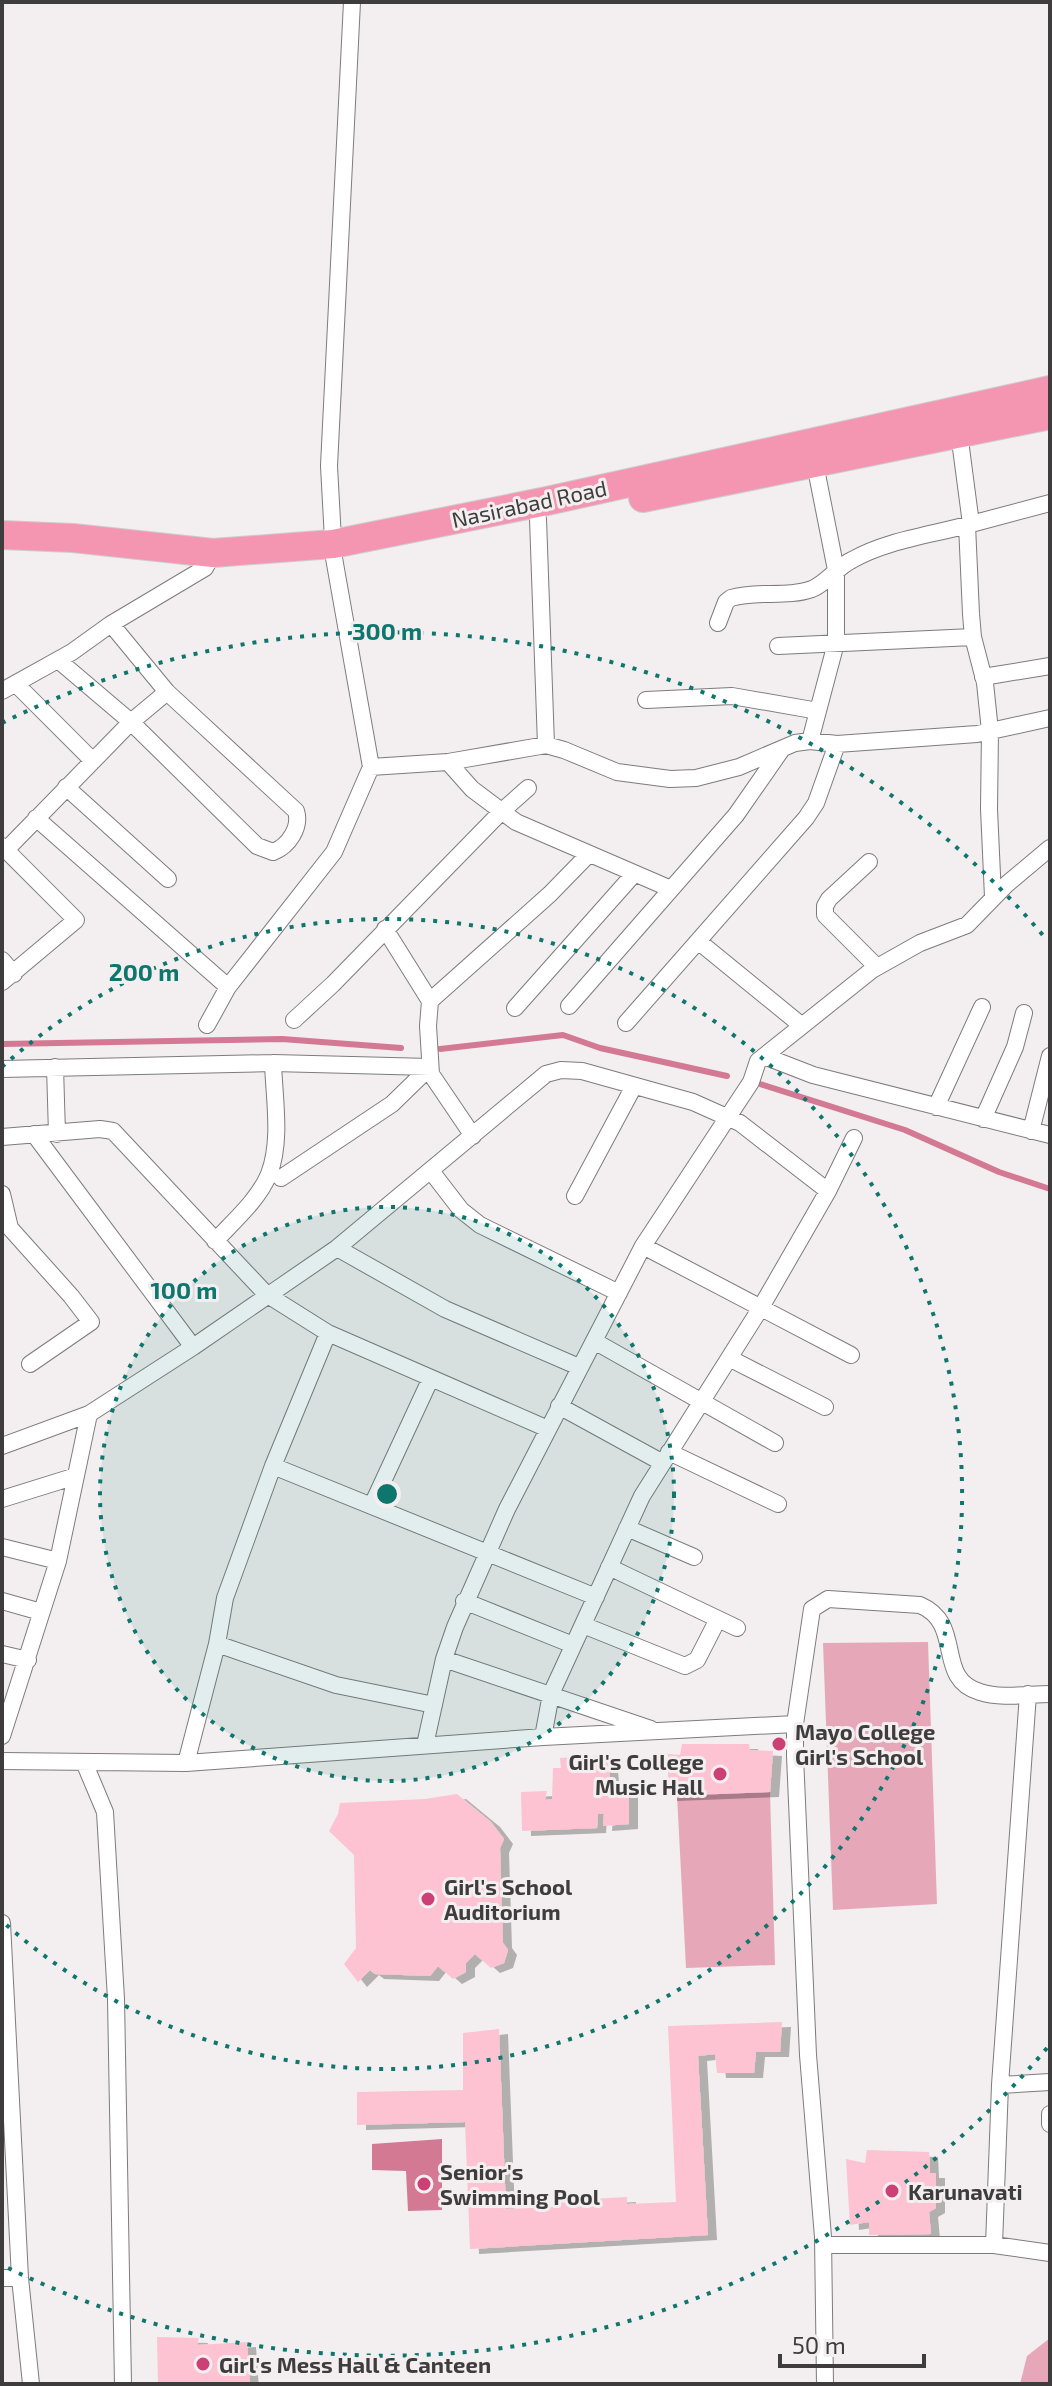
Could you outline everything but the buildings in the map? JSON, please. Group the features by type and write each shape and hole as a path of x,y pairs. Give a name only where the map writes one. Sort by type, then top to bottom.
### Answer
{"highway":[{"name":"Nasirabad Road","path":"334,551 1050,390"},
{"name":"Nasirabad Road","path":"2,547 209,560 334,551 538,519 1050,415"},
{"name":"Nasirabad Road","path":"2,535 73,538 209,560"}],"street":[{"path":"207,1025 228,987 334,852 371,767 334,551 329,466 352,2"},
{"path":"959,433 969,524 973,637 983,677 990,731 989,809 993,897"},
{"path":"810,741 836,643 836,570 815,464"},
{"path":"718,623 726,602 731,598 809,590 852,559 876,549 1050,503"},
{"path":"538,519 546,745"},
{"path":"93,761 9,688 58,660 209,560"},
{"path":"58,660 131,722 257,846 273,852 280,850 297,829 299,821 296,811 167,692 111,624"},
{"path":"778,646 973,637"},
{"path":"983,677 1050,666"},
{"path":"2,960 8,978 76,920 4,848 131,722 167,692"},
{"path":"646,700 732,696 818,711"},
{"path":"371,767 448,762 546,745 617,772 670,779 716,774 795,743 925,739 990,731 1050,718"},
{"path":"626,1023 806,818 816,803 837,744"},
{"path":"569,1006 736,815 783,748"},
{"path":"448,762 472,789 516,822 671,889"},
{"path":"66,787 168,879"},
{"path":"294,1020 528,788"},
{"path":"36,818 228,987"},
{"path":"425,1745 444,1659 464,1601 487,1552 643,1246 751,1082 761,1058 877,967 920,943 967,925 993,897 1050,848"},
{"path":"430,1001 550,894 589,854"},
{"path":"869,862 829,899 825,915 877,967"},
{"path":"515,1008 634,874"},
{"path":"385,929 430,1001 430,1062 437,1086 473,1136"},
{"path":"698,941 801,1025"},
{"path":"936,1107 982,1007"},
{"path":"983,1119 1015,1047 1024,1013"},
{"path":"761,1058 813,1075 1050,1135"},
{"path":"2,1069 430,1062"},
{"path":"281,1178 392,1104 430,1062"},
{"path":"215,1241 259,1192 270,1172 275,1132 273,1063"},
{"path":"1031,1131 1049,1066"},
{"path":"55,1067 57,1134"},
{"path":"2,1446 89,1414 193,1347 337,1248 546,1074 561,1070 582,1071 693,1102 761,1137 828,1191"},
{"path":"575,1196 634,1086"},
{"path":"2,1137 100,1129 113,1131 266,1294 328,1333 548,1429"},
{"path":"34,1134 193,1347"},
{"path":"543,1737 551,1694 642,1496 760,1309 828,1191 854,1138"},
{"path":"431,1171 461,1210 480,1225 619,1293"},
{"path":"2,1194 10,1228 91,1322 30,1364"},
{"path":"643,1246 851,1355"},
{"path":"337,1248 445,1309 579,1367"},
{"path":"186,1763 217,1644 225,1598 273,1466 328,1333"},
{"path":"594,1341 775,1443"},
{"path":"729,1358 825,1407"},
{"path":"372,1505 430,1380"},
{"path":"559,1406 666,1458 778,1504"},
{"path":"2,1736 58,1561 89,1414"},
{"path":"273,1466 596,1597"},
{"path":"2,1499 76,1476"},
{"path":"627,1528 694,1557"},
{"path":"2,1547 58,1561"},
{"path":"609,1567 737,1628"},
{"path":"825,2384 823,2245 808,2055 795,1724 812,1609 828,1599 920,1605 933,1610 943,1621 956,1674 966,1685 987,1694 1050,1694"},
{"path":"2,1601 41,1612"},
{"path":"464,1601 573,1645"},
{"path":"583,1625 685,1666 697,1660 718,1619"},
{"path":"217,1644 336,1685 434,1705"},
{"path":"2,1654 28,1660"},
{"path":"444,1659 660,1732"},
{"path":"994,2245 1000,2085 1028,1694"},
{"path":"2,1761 186,1763 543,1737 795,1724"},
{"path":"84,1762 105,1812 116,1999 123,2384"},
{"path":"2,1923 20,2278 31,2384"},
{"path":"1000,2085 1050,2082"},
{"path":"1050,2116 1050,2124"},
{"path":"823,2245 994,2245 1050,2253"},
{"path":"2,2278 20,2278"}],"shaded area":[{"path":"928,1642 937,1904 833,1910 823,1643"},
{"path":"770,1792 775,1965 686,1968 677,1795"},
{"name":"Senior's Swimming Pool","path":"442,2139 442,2210 408,2211 406,2171 372,2170 372,2144"},
{"path":"1050,2338 1050,2384 1020,2384 1027,2356"}],"waterway":[{"path":"440,1049 563,1035 600,1048 727,1076"},
{"path":"2,1044 282,1039 401,1048"},
{"path":"760,1084 905,1130 999,1172 1050,1189"}],"place":[{"name":"Mayo College Girl's School","path":"779,1744"},
{"name":"Girl's College Music Hall","path":"720,1774"},
{"name":"Girl's School Auditorium","path":"428,1899"},
{"name":"Senior's Swimming Pool","path":"424,2184"},
{"name":"Karunavati","path":"892,2191"},
{"name":"Girl's Mess Hall & Canteen","path":"203,2364"}]}
